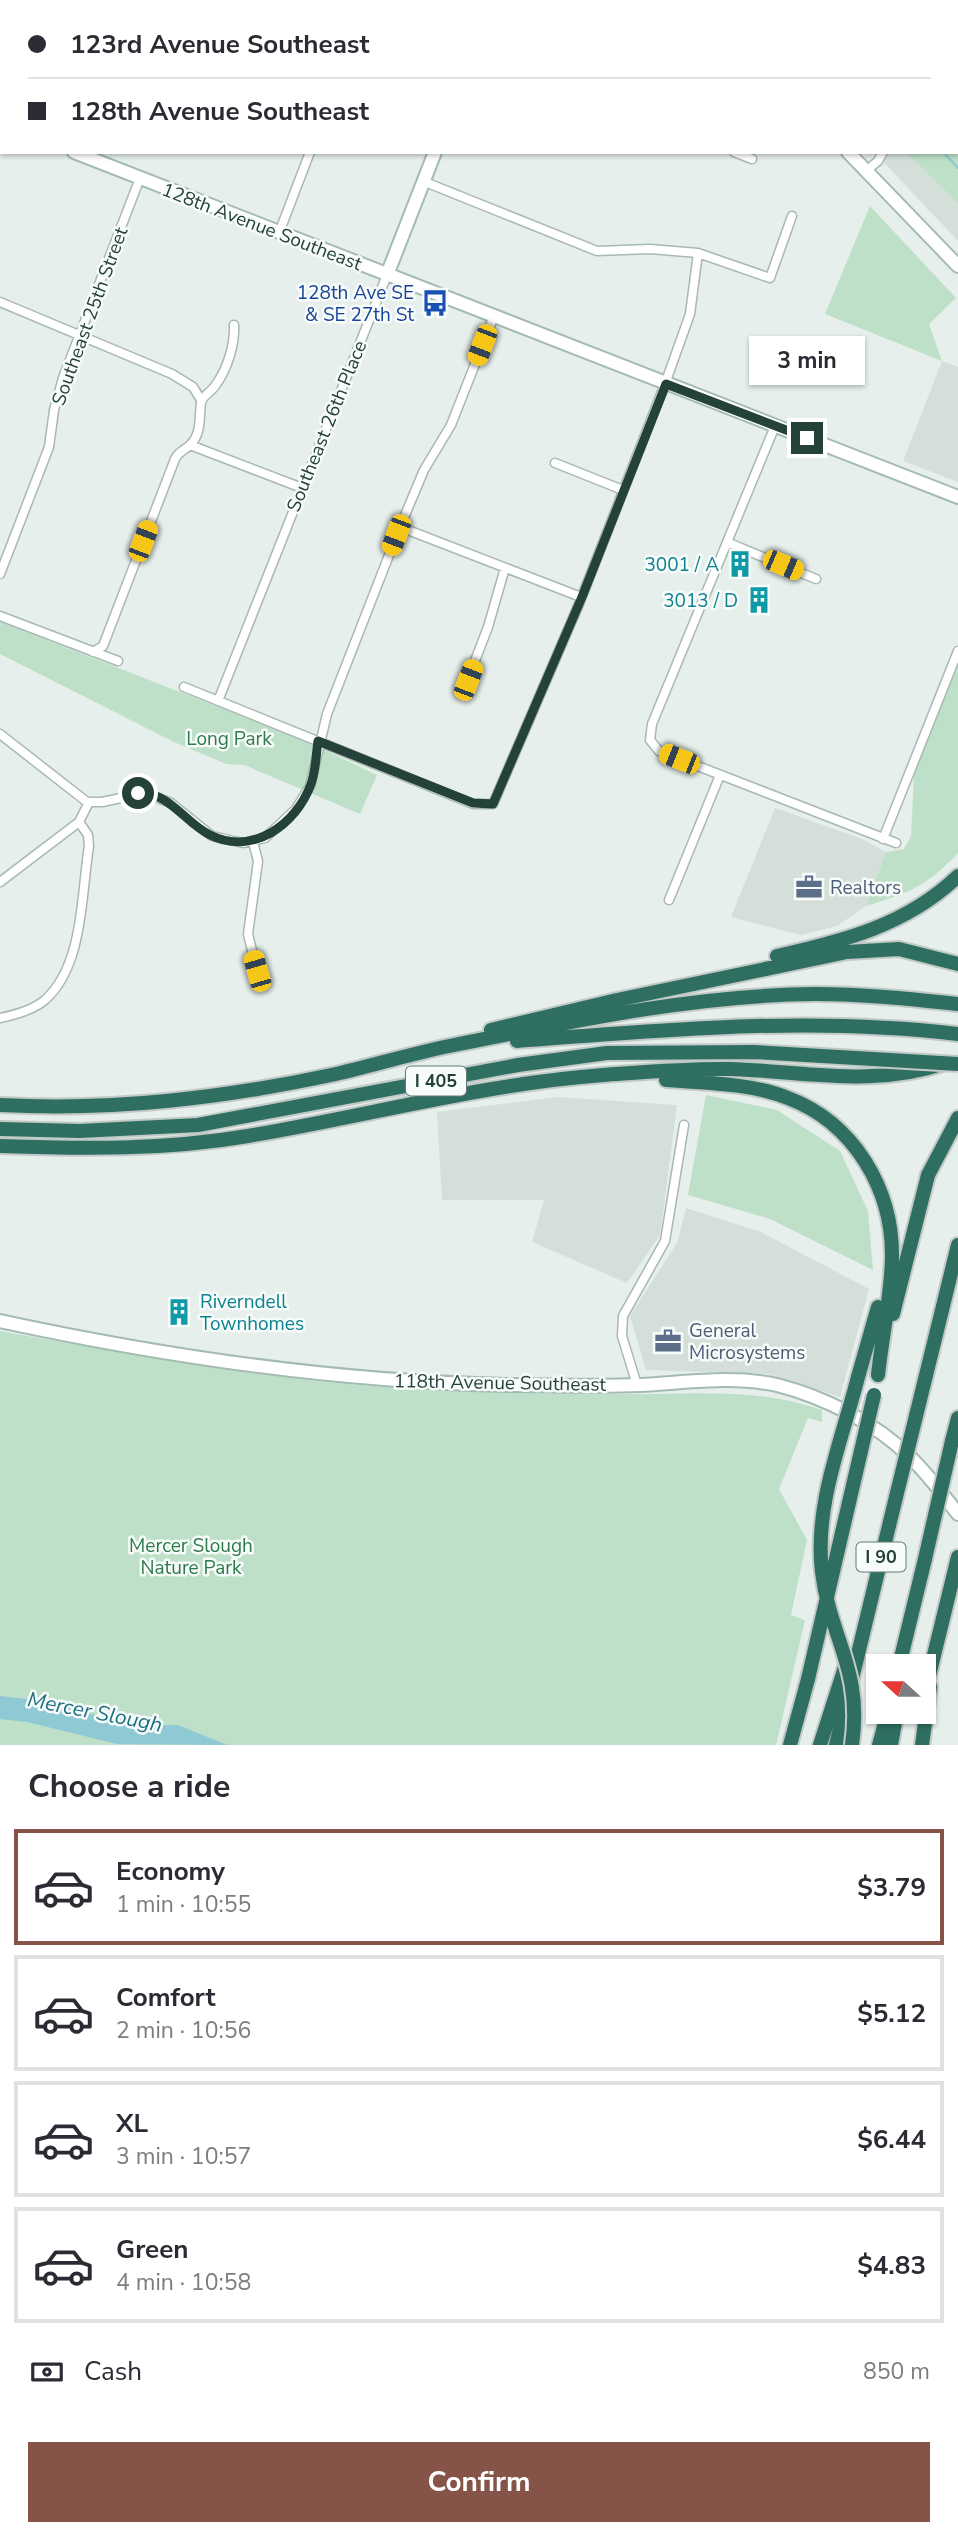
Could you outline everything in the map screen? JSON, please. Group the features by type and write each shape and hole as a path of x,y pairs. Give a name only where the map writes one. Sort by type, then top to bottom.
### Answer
{"highway":[{"path":"617,1000 868,932 919,908 958,876"},
{"path":"397,1059 500,1027 857,951 899,949 958,964"},
{"name":"I 405","path":"0,1105 116,1107 206,1097 632,1012 778,996 882,996 958,1004"},
{"path":"446,1047 659,1029 758,1025 928,1030 958,1034"},
{"name":"I 405","path":"0,1129 80,1131 198,1125 518,1065 607,1053 754,1052 958,1064"},
{"path":"0,1146 82,1149 160,1147 248,1136 518,1083 606,1075 728,1069 868,1078 912,1074 958,1058"},
{"path":"606,1075 746,1088 788,1098 828,1120 860,1152 880,1189 890,1230 892,1259 878,1375"},
{"path":"790,1745 928,1175 958,1118"},
{"path":"852,1745 854,1683 826,1593 821,1535 830,1481 882,1294 890,1230"},
{"name":"I 90","path":"836,1745 958,1245"},
{"name":"I 90","path":"902,1654 958,1418"},
{"path":"934,1654 958,1557"},
{"path":"907,1654 925,1559"},
{"path":"820,1745 852,1644 865,1618"},
{"path":"922,1745 939,1633"},
{"path":"800,1745 808,1679"},
{"path":"880,1745 885,1724"},
{"path":"891,1745 895,1724"},
{"path":"912,1745 917,1724"}],"street":[{"name":"128th Avenue Southeast","path":"79,154 958,498"},
{"path":"279,233 309,154"},
{"name":"Southeast 26th Place","path":"218,701 434,154"},
{"path":"739,154 752,159"},
{"path":"850,154 958,266"},
{"path":"866,170 878,161 882,154"},
{"name":"Southeast 25th Street","path":"0,574 49,447 54,410 80,336 140,178"},
{"path":"425,182 597,251 650,249 698,253 770,278 792,216"},
{"path":"184,687 473,803 493,804 582,597 666,384 690,314 698,253"},
{"path":"0,302 173,374 193,387 201,400 200,423 190,445 181,449 175,459 103,646 93,652"},
{"path":"0,734 79,798 89,802 145,793 171,803 212,836 233,842 253,842 275,831 304,798 313,776 318,741 400,527 424,470 451,425 494,316"},
{"path":"201,400 219,379 234,344 234,324"},
{"path":"775,426 729,543 701,602 652,724 650,740 659,751 896,843"},
{"path":"190,445 302,488"},
{"path":"555,463 623,490"},
{"path":"400,527 582,597"},
{"path":"729,543 816,579"},
{"path":"463,692 488,627 505,568"},
{"path":"0,616 118,661"},
{"path":"883,839 958,651"},
{"path":"669,900 720,775"},
{"path":"0,882 79,822 89,802"},
{"path":"0,1018 44,1001 67,968 76,936 89,846 88,835 79,822"},
{"path":"253,842 258,861 248,934 257,971"},
{"path":"637,1385 622,1336 623,1316 666,1241 684,1125"},
{"name":"118th Avenue Southeast","path":"0,1321 165,1353 312,1373 431,1382 637,1385 731,1380 775,1385 810,1396 888,1438 921,1468 958,1514"}],"shaded area":[{"path":"876,154 958,154 958,241"},
{"path":"942,361 958,367 958,482 903,461"},
{"path":"775,808 862,839 886,852 866,906 837,926 801,935 731,917"},
{"path":"558,1097 677,1105 660,1235 627,1283 532,1242 544,1200 442,1200 437,1112"},
{"path":"686,1208 761,1232 869,1289 840,1397 768,1374 646,1370 630,1316 677,1243"}],"green space":[{"path":"908,154 958,154 958,203"},
{"path":"870,206 956,298 929,324 942,361 825,314"},
{"name":"Long Park","path":"0,622 301,739 377,775 360,814 244,765 226,764 174,742 0,654"},
{"path":"958,663 958,853 927,881 894,897 866,906 886,852 904,849 911,836 914,774"},
{"path":"706,1095 777,1110 840,1151 868,1211 873,1270 770,1219 688,1195"},
{"name":"Mercer Slough Nature Park","path":"0,1331 220,1368 331,1382 491,1392 753,1395 822,1410 822,1422 808,1418 779,1489 807,1540 791,1615 805,1620 776,1745 0,1745"}],"water":[{"name":"Mercer Slough","path":"0,1696 35,1700 136,1725 178,1725 227,1745 117,1744 27,1722 0,1719"}],"waterway":[{"path":"945,154 958,168"}],"place":[{"name":"128th Ave SE & SE 27th St","path":"435,303"},
{"name":"3001 / A","path":"740,564"},
{"name":"3013 / D","path":"759,600"},
{"name":"Realtors","path":"809,887"},
{"name":"Riverndell Townhomes","path":"179,1312"},
{"name":"General Microsystems","path":"668,1341"}],"route":[{"path":"138,793 154,795 171,803 202,831 212,836 233,842 253,842 275,831 304,798 313,776 318,741 473,803 493,804 582,597 666,384 807,438"}]}
